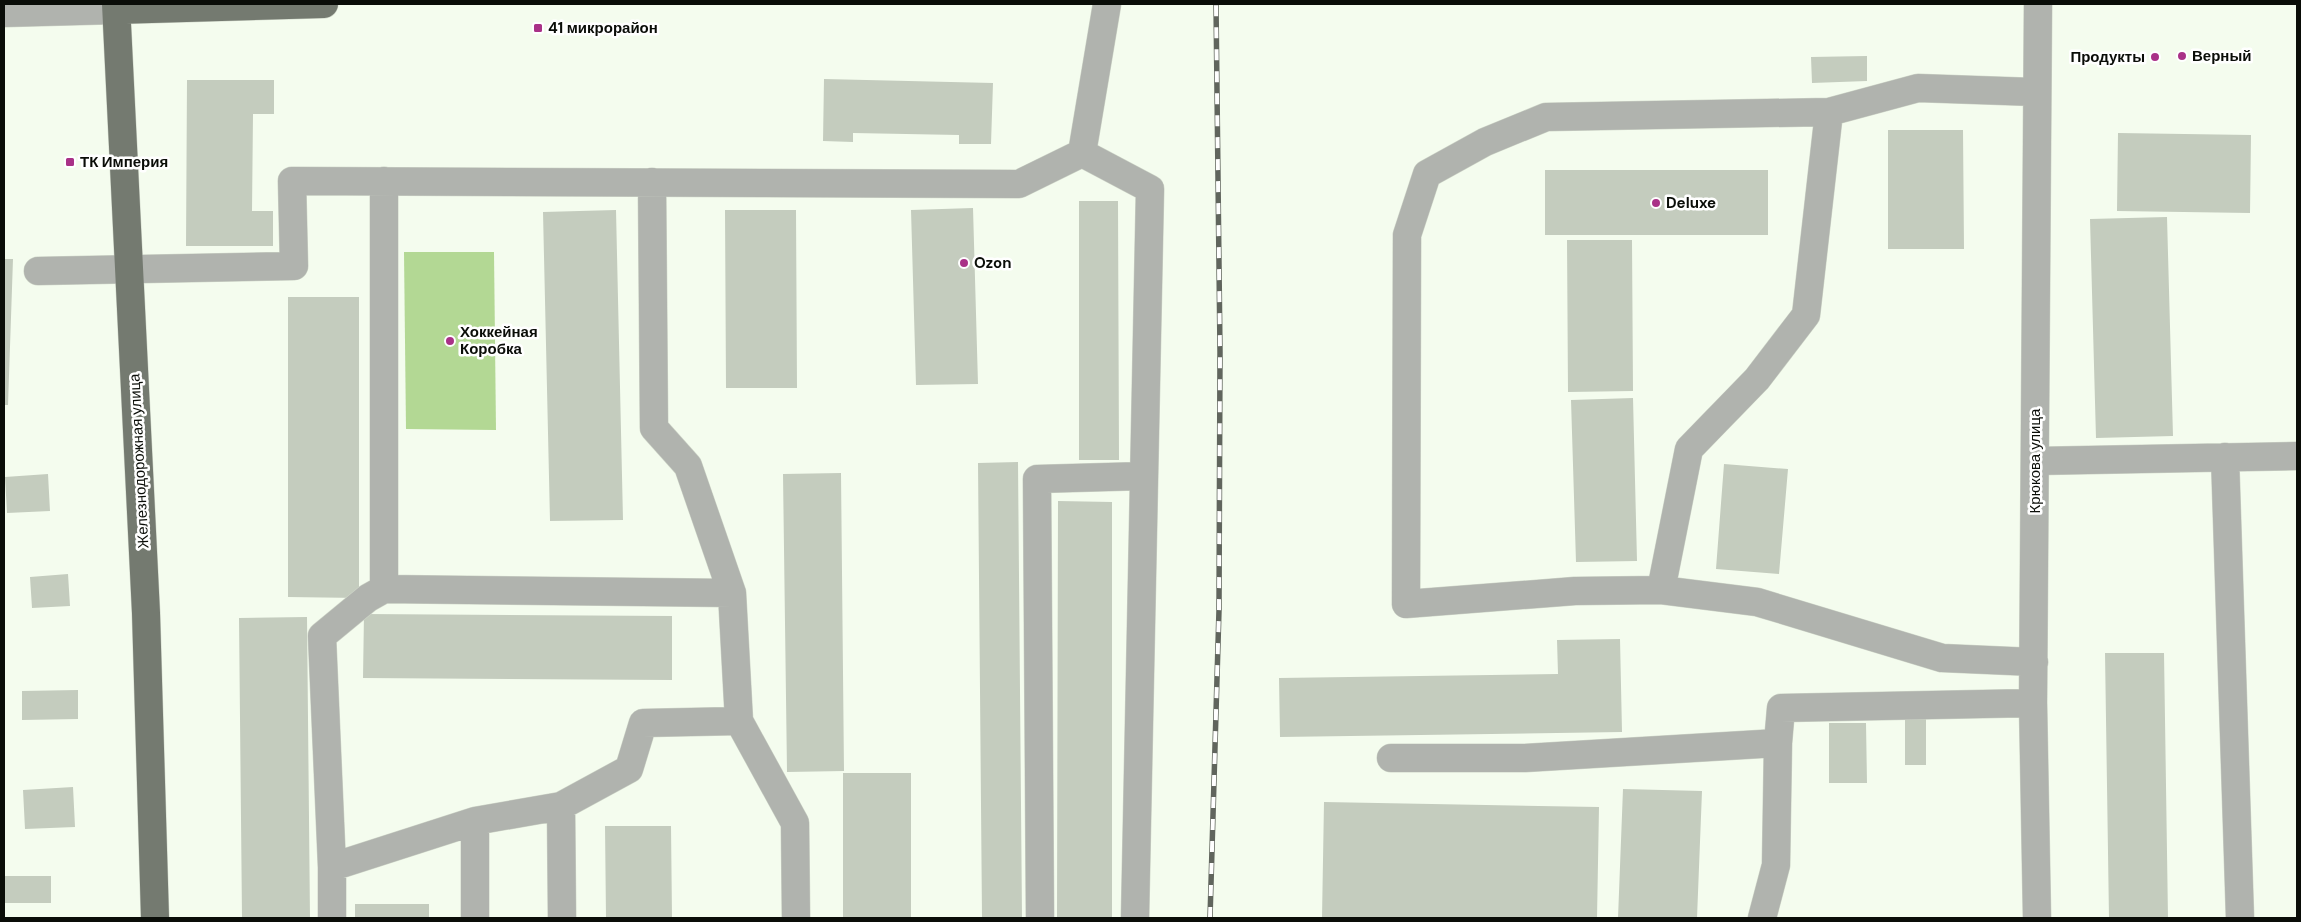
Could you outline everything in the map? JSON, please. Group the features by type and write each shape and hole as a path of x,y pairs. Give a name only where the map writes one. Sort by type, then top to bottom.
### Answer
{"main road":[{"path":"117,7 324,4"},
{"name":"Железнодорожная улица","path":"117,7 146,613 155,918"}],"street":[{"path":"1082,153 1107,4"},
{"name":"Крюкова улица","path":"2036,918 2033,704 2038,4"},
{"path":"4,13 117,7"},
{"path":"2034,662 1942,658 1756,602 1661,590 1575,591 1406,604 1406,235 1427,174 1486,142 1546,117 1829,112 1918,88 2037,92"},
{"path":"1661,590 1690,449 1757,380 1806,315 1829,112"},
{"path":"38,271 129,271 294,266 292,181 1019,184 1082,153"},
{"path":"1082,153 1150,189 1135,918"},
{"path":"384,182 384,589"},
{"path":"652,182 654,428 688,466 732,592 739,721 794,823 796,918"},
{"path":"2035,461 2297,456"},
{"path":"2225,457 2240,918"},
{"path":"1040,918 1037,479 1144,476"},
{"path":"332,918 332,867 322,636 368,598 384,589 732,592"},
{"path":"1762,918 1776,865 1778,743 1781,708 2033,704"},
{"path":"332,867 476,821 561,806 629,768 643,723 739,721"},
{"path":"1391,758 1525,758 1778,743"},
{"path":"561,806 562,918"},
{"path":"476,821 476,918"}],"green space":[{"name":"Хоккейная Коробка","path":"404,252 494,252 496,430 406,429"}],"building":[{"path":"1867,56 1867,81 1812,83 1811,57"},
{"path":"824,79 993,83 991,144 959,144 959,135 853,133 853,142 823,141"},
{"path":"187,80 274,80 274,114 253,114 252,211 273,211 273,246 186,246"},
{"path":"1888,130 1963,130 1964,249 1888,249"},
{"path":"2118,133 2251,135 2250,213 2117,211"},
{"name":"Deluxe","path":"1545,170 1768,170 1768,235 1545,235"},
{"path":"1079,201 1118,201 1119,460 1079,460"},
{"path":"973,208 978,384 916,385 911,210"},
{"path":"616,210 623,520 550,521 543,212"},
{"path":"725,210 796,210 797,388 726,388"},
{"path":"2167,217 2173,436 2096,438 2090,219"},
{"path":"1567,240 1632,240 1633,391 1568,392"},
{"path":"4,259 13,259 8,405 4,405"},
{"path":"288,297 359,297 359,598 288,597"},
{"path":"1633,398 1637,561 1576,562 1571,400"},
{"path":"1018,462 1022,918 982,918 978,463"},
{"path":"1724,464 1788,469 1779,574 1716,569"},
{"path":"841,473 844,771 787,772 783,474"},
{"path":"48,474 50,511 7,513 5,477"},
{"path":"1058,501 1112,502 1112,918 1057,918"},
{"path":"68,574 70,606 32,608 30,577"},
{"path":"364,614 672,616 672,680 363,678"},
{"path":"307,617 310,918 242,918 239,618"},
{"path":"1620,639 1622,732 1280,737 1279,678 1558,674 1557,640"},
{"path":"2105,653 2164,653 2168,918 2109,918"},
{"path":"78,690 78,719 22,720 22,691"},
{"path":"1905,719 1926,719 1926,765 1905,765"},
{"path":"1829,723 1866,723 1867,783 1829,783"},
{"path":"843,773 911,773 911,918 843,918"},
{"path":"73,787 75,827 25,829 23,790"},
{"path":"1623,789 1702,791 1697,918 1618,918"},
{"path":"1324,802 1599,807 1597,918 1322,918"},
{"path":"605,826 671,826 672,918 606,918"},
{"path":"4,876 51,876 51,903 4,903"},
{"path":"355,904 429,904 429,918 355,918"}],"railway":[{"path":"1210,918 1219,610 1220,352 1216,4"}],"place":[{"name":"41 микрорайон","path":"538,28"},
{"name":"Верный","path":"2182,56"},
{"name":"Продукты","path":"2155,57"},
{"name":"ТК Империя","path":"70,162"},
{"name":"Deluxe","path":"1656,203"},
{"name":"Ozon","path":"964,263"},
{"name":"Хоккейная Коробка","path":"450,341"}]}
